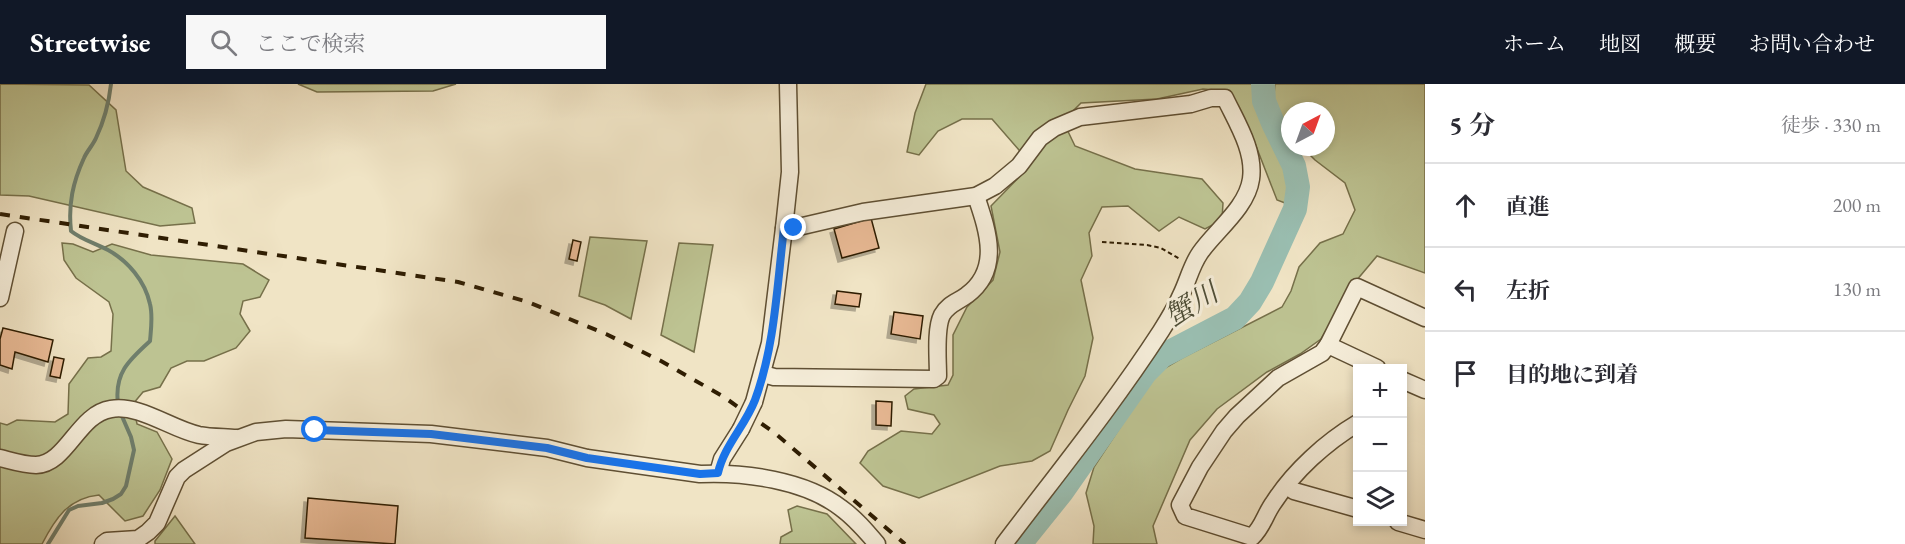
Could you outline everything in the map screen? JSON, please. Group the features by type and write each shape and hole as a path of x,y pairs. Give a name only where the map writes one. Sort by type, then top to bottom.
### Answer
{"street":[{"path":"718,473 722,459 741,429 754,402 770,343 790,172 788,84"},
{"path":"784,228 794,228 863,212 976,196 996,186 1019,165 1040,138 1054,128 1080,117 1191,104 1211,98 1226,98 1252,163 1251,181 1244,197 1229,219 1200,252 1181,295 1163,328 1140,362 1004,544"},
{"path":"763,374 774,377 934,379 938,375 939,323 943,313 949,306 969,294 988,268 990,250 986,226 976,196"},
{"path":"0,298 15,231"},
{"path":"1353,426 1305,465 1273,503 1253,540 1185,516 1180,506 1200,467 1224,431 1278,378 1322,353 1358,287 1425,318"},
{"path":"1328,345 1367,364"},
{"path":"1407,382 1425,390"},
{"path":"0,458 37,465 52,461 96,414 117,408 199,435 236,438"},
{"path":"103,544 107,541 138,539 148,532 157,523 177,477 184,470 236,438 256,432 286,429 431,434 547,448 587,458 700,474 718,473 795,485 821,495 840,507 877,544"},
{"path":"1287,486 1294,491 1353,508"},
{"path":"1407,525 1425,530"}],"path":[{"path":"1102,242 1161,248 1192,266"}],"green space":[{"path":"0,84 89,85 116,110 126,171 143,187 192,208 195,223 160,226 29,196 0,195"},
{"path":"298,84 456,84 433,91 317,92"},
{"path":"926,84 1253,84 1258,109 1284,170 1287,192 1285,203 1277,200 1249,128 1228,91 1203,89 1157,99 1081,103 1063,121 1075,146 1135,169 1202,179 1223,203 1222,220 1205,229 1179,217 1159,231 1128,206 1102,207 1089,233 1092,256 1081,280 1093,338 1085,376 1050,451 1032,461 1000,466 919,498 883,486 860,463 868,451 901,431 932,434 940,424 934,415 908,409 905,396 914,389 948,385 953,375 953,335 967,307 993,280 1000,252 991,206 1027,169 1019,150 992,119 962,119 938,131 919,155 907,152 915,113"},
{"path":"1275,84 1425,84 1425,273 1377,256 1356,281 1321,339 1300,354 1267,372 1217,409 1190,440 1153,526 1157,544 1093,544 1094,526 1086,493 1094,467 1155,374 1282,307 1291,291 1299,267 1320,243 1343,234 1355,210 1345,183 1311,156 1335,156 1335,102 1281,102 1281,119 1273,105"},
{"path":"590,237 647,241 631,319 605,305 579,296"},
{"path":"62,243 73,244 93,252 112,244 151,255 243,264 269,280 260,297 243,301 240,314 250,331 236,348 204,361 187,361 171,368 160,387 143,392 133,404 137,424 157,432 172,459 160,490 143,516 125,521 99,495 88,497 79,500 64,511 42,544 0,544 0,423 7,425 17,420 55,422 68,414 69,384 88,358 101,357 111,351 113,314 109,302 76,278 64,260"},
{"path":"679,243 713,245 694,352 661,335"},
{"path":"797,506 827,514 856,544 780,544 781,537 792,531 788,510"},
{"path":"175,516 195,544 155,544 155,541"}],"building":[{"path":"871,218 879,248 842,258 834,229"},
{"path":"573,240 581,242 577,261 569,259"},
{"path":"837,291 861,294 859,307 835,304"},
{"path":"894,312 923,316 920,339 891,334"},
{"path":"3,328 53,340 48,362 15,352 12,369 0,365 0,339"},
{"path":"54,357 64,359 60,378 50,376"},
{"path":"876,401 892,402 891,426 876,425"},
{"path":"308,498 398,506 395,544 305,538"}],"waterway":[{"path":"111,84 101,125 95,141 84,158 74,185 70,221 71,231 108,250 129,266 135,272 148,296 152,318 150,341 130,361 121,375 117,393 118,404"},
{"name":"蟹川","path":"1020,544 1061,493 1145,373 1162,356 1235,318 1250,302 1262,282 1295,209 1298,187 1294,166 1264,101 1263,84"},
{"path":"48,544 69,510 113,499 121,494 126,486 134,450 121,414"}],"railway":[{"path":"0,214 458,282 528,302 606,334 661,361 724,397 776,434 905,544"}],"route":[{"path":"315,430 431,434 547,448 587,458 700,474 718,473 722,459 741,429 754,402 763,374 770,343 784,228 794,228"}]}
